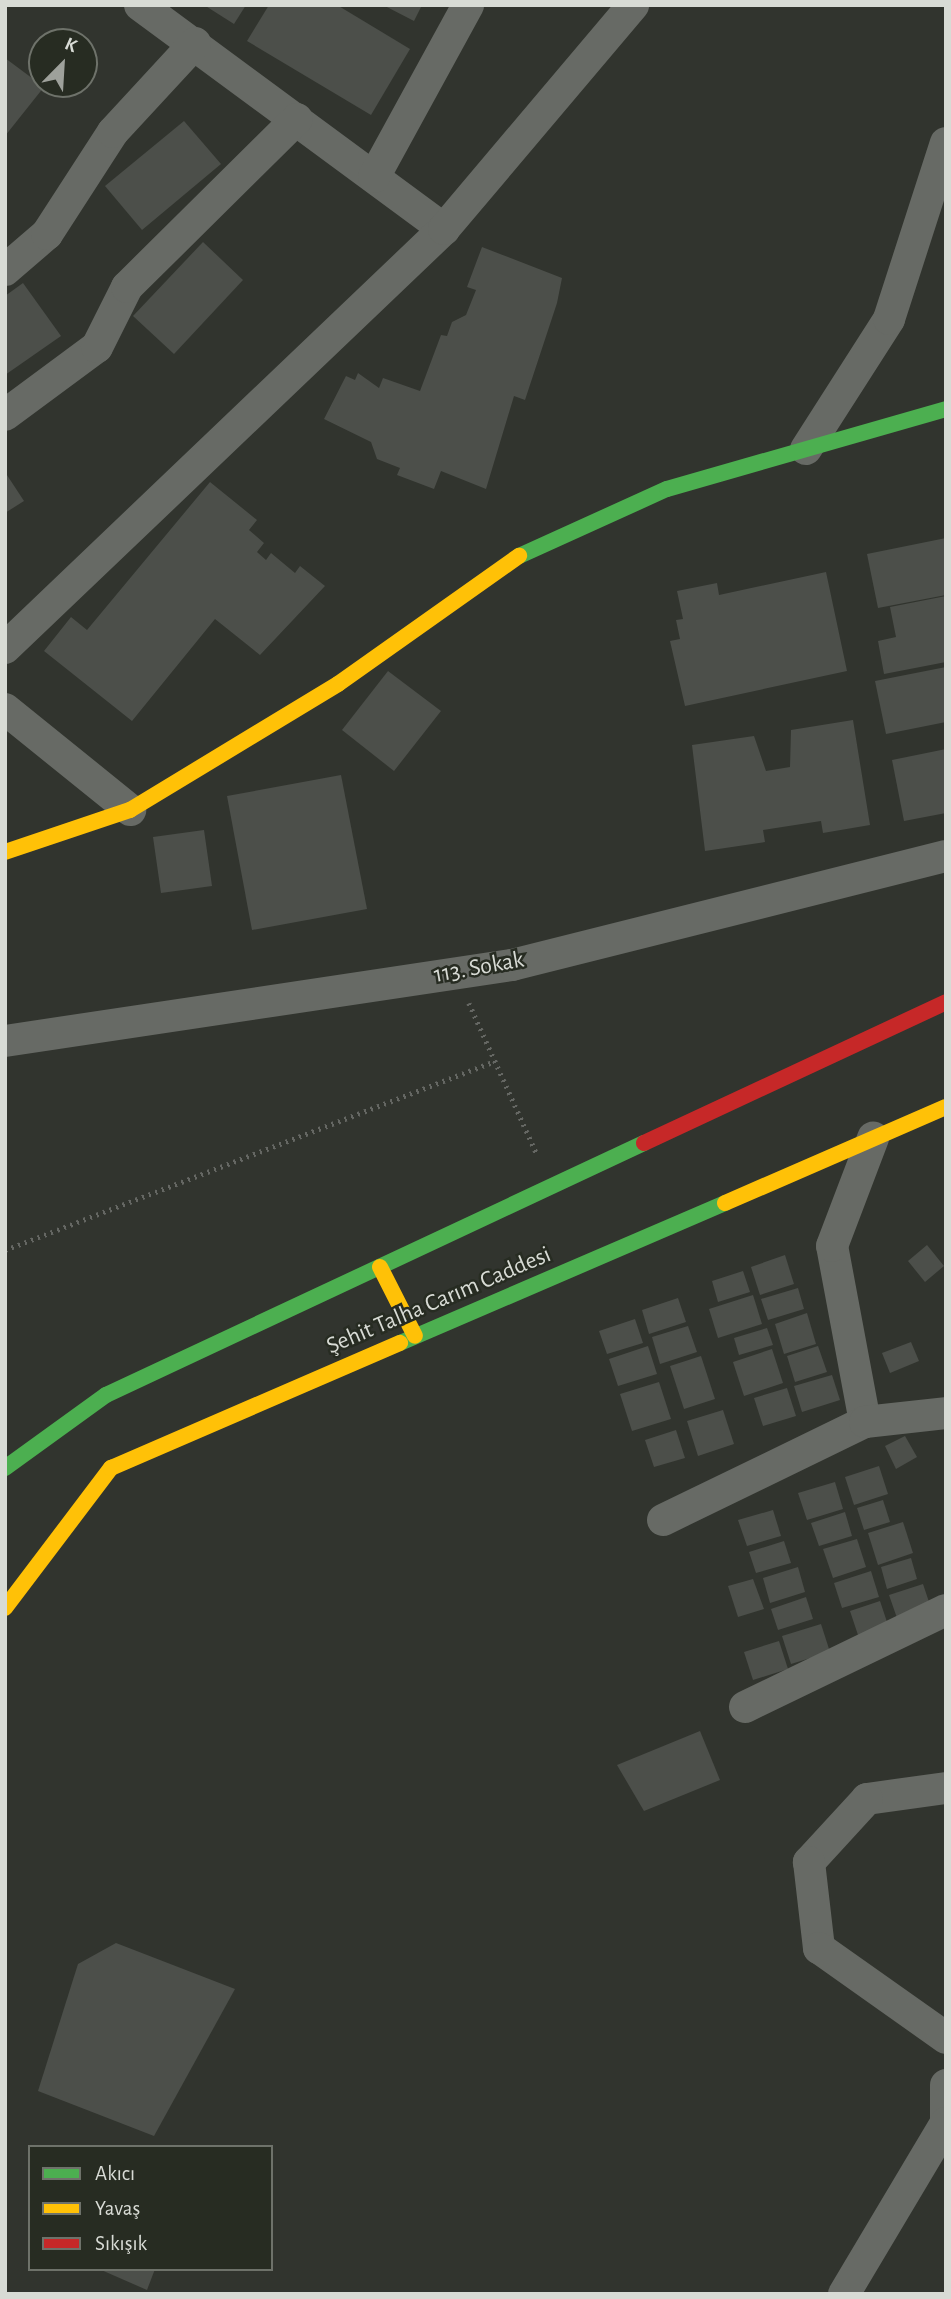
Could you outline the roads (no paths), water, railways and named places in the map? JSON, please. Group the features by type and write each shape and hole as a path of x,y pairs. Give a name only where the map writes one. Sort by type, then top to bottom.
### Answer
{"street":[{"path":"140,5 444,229"},
{"path":"373,177 468,5"},
{"path":"5,648 444,229 633,5"},
{"path":"5,270 47,234 113,132 195,43"},
{"path":"5,415 97,347 127,286 296,119"},
{"path":"806,449 888,319 946,143"},
{"path":"5,852 130,810 338,684 534,545 667,489 946,409"},
{"path":"5,709 130,810"},
{"name":"113. Sokak","path":"5,1041 512,965 946,856"},
{"path":"5,1468 106,1395 946,1002"},
{"name":"Şehit Talha Carım Caddesi","path":"5,1608 111,1468 946,1107"},
{"path":"865,1422 832,1246 873,1138"},
{"path":"380,1267 415,1336"},
{"path":"663,1520 865,1422 946,1413"},
{"path":"746,1707 946,1609"},
{"path":"946,1788 866,1799 808,1862 819,1948 946,2038"},
{"path":"844,2294 945,2125 946,2085"}]}
